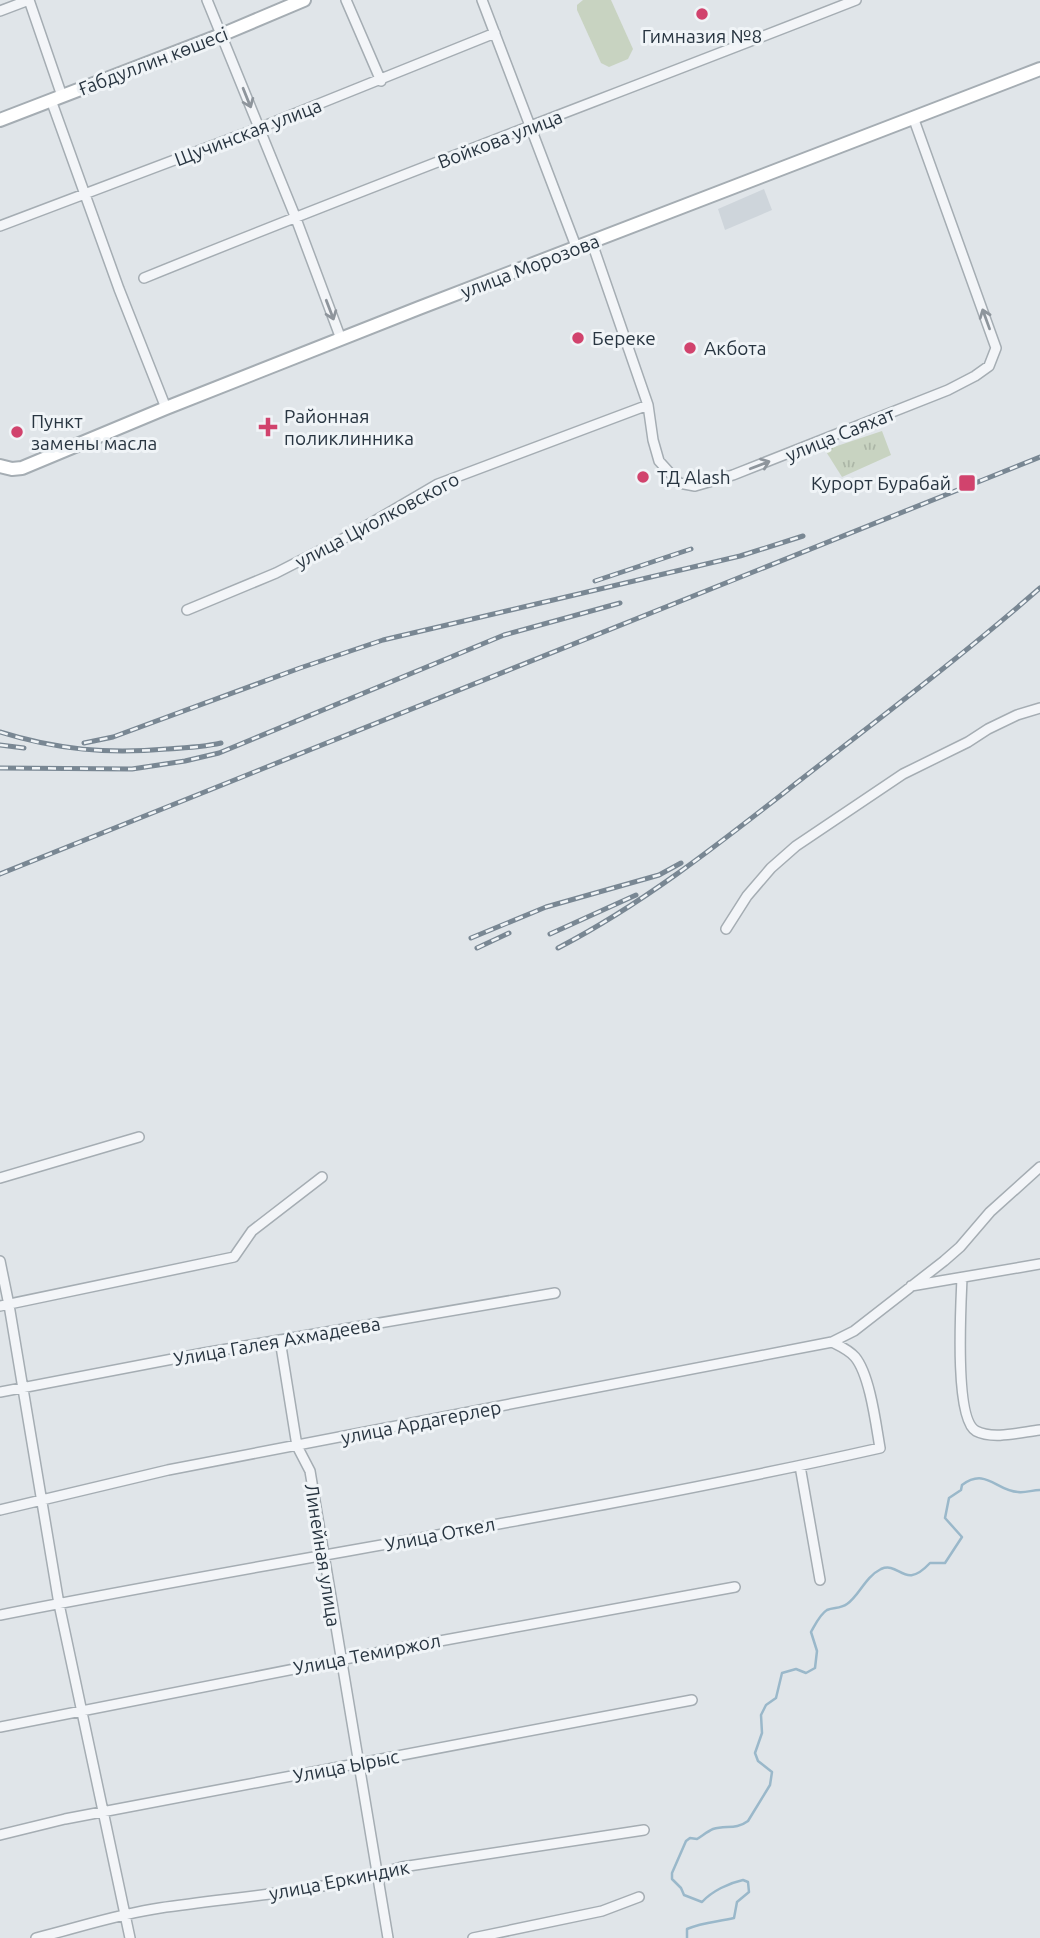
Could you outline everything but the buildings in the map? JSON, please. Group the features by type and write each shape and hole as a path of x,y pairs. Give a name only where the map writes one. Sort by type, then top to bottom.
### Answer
{"main road":[{"name":"Ғабдуллин көшесі","path":"0,120 304,0"},
{"name":"улица Морозова","path":"0,466 22,468 341,339 1040,69"}],"street":[{"path":"0,11 29,0 85,194 166,408"},
{"path":"207,0 295,216 341,339"},
{"path":"346,0 381,81"},
{"path":"482,0 577,248"},
{"name":"Войкова улица","path":"144,278 295,216 856,0"},
{"name":"Щучинская улица","path":"0,226 381,81 495,33"},
{"name":"улица Саяхат","path":"592,243 648,405 659,461 679,483 695,486 733,475 839,435 975,376 989,366 996,348 913,117"},
{"name":"улица Циолковского","path":"187,610 276,573 355,533 438,484 648,405"},
{"path":"726,929 747,895 771,868 796,846 903,774 968,743 988,729 1017,715 1040,708"},
{"path":"0,1178 139,1137"},
{"name":"улица Ардагерлер","path":"0,1510 168,1470 832,1342 842,1338 960,1247 990,1212 1040,1167"},
{"path":"5,1306 234,1257 252,1231 322,1177"},
{"path":"0,1261 5,1306 43,1501 58,1604 130,1938"},
{"path":"909,1287 1040,1264"},
{"path":"962,1278 959,1363 968,1423 976,1432 993,1434 1040,1430"},
{"name":"Улица Галея Ахмадеева","path":"0,1392 555,1293"},
{"name":"Линейная улица","path":"280,1340 298,1446 310,1471 388,1938"},
{"name":"Улица Откел","path":"0,1615 800,1466 880,1448 872,1402 858,1360 846,1349 832,1342"},
{"path":"800,1466 820,1580"},
{"name":"Улица Темиржол","path":"0,1727 340,1660 735,1587"},
{"name":"Улица Ырыс","path":"0,1835 104,1812 692,1700"},
{"name":"улица Еркиндик","path":"36,1938 125,1915 272,1895 415,1865 644,1830"},
{"path":"473,1938 602,1911 639,1897"}],"shaded area":[{"path":"764,189 772,210 725,230 718,209"}],"green space":[{"path":"583,0 611,0 633,49 628,59 609,67 601,63 577,10 577,5"},
{"path":"882,431 891,455 842,477 825,450"}],"waterway":[{"path":"687,1938 687,1929 734,1918 737,1902 749,1892 748,1882 743,1880 721,1888 702,1902 684,1895 672,1879 672,1873 686,1841 690,1838 697,1839 713,1829 748,1821 770,1785 772,1772 758,1761 755,1753 762,1733 761,1715 766,1705 776,1698 782,1673 796,1669 806,1673 815,1668 817,1651 811,1632 820,1617 827,1610 847,1604 875,1572 881,1569 893,1569 914,1575 930,1563 945,1563 962,1537 945,1518 949,1498 970,1480 984,1479 1010,1491 1040,1490"}],"railway":[{"path":"0,874 1040,457"},
{"path":"84,743 113,737 383,640 740,556 803,536"},
{"path":"595,581 691,549"},
{"path":"558,948 622,911 712,849 921,686 1040,588"},
{"path":"0,768 132,769 219,753 504,635 620,603"},
{"path":"0,732 62,747 103,751 181,748 221,743"},
{"path":"0,745 24,748"},
{"path":"471,938 546,907 659,875 681,863"},
{"path":"550,934 636,895"},
{"path":"477,948 509,933"}],"place":[{"name":"Гимназия №8","path":"702,14"},
{"name":"Береке","path":"578,338"},
{"name":"Акбота","path":"690,348"},
{"name":"Районная поликлинника","path":"268,427"},
{"name":"Пункт замены масла","path":"17,432"},
{"name":"ТД Alash","path":"643,477"},
{"name":"Курорт Бурабай","path":"967,483"}]}
